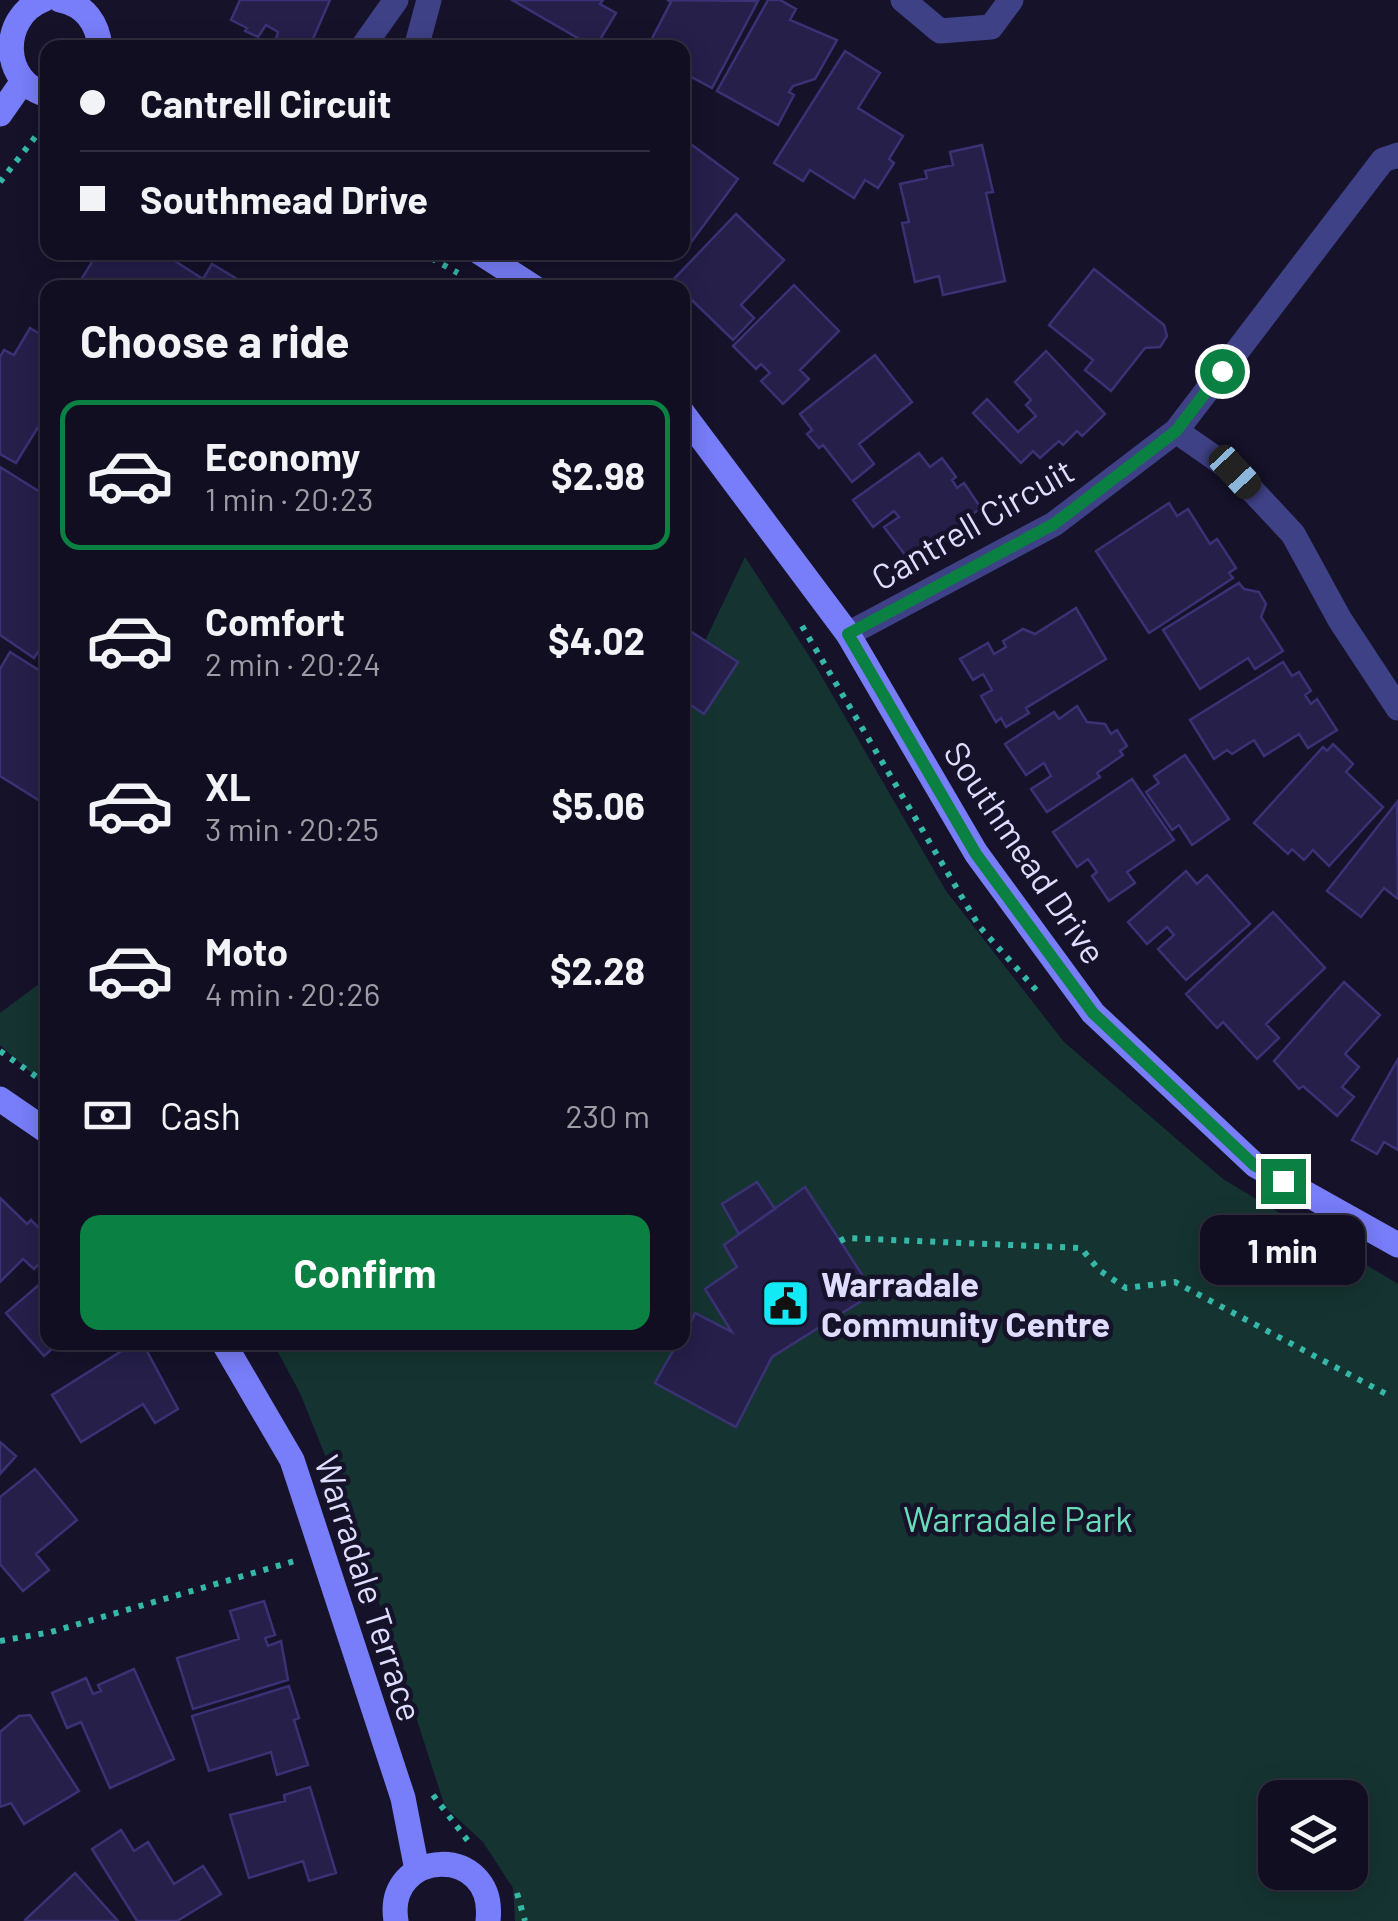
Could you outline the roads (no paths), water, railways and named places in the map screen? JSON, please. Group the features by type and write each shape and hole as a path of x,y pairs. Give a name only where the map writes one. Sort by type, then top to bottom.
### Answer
{"street":[{"path":"60,0 88,15 99,40"},
{"path":"368,40 396,0"},
{"path":"418,40 429,0"},
{"path":"903,0 940,31 991,27 1011,0"},
{"path":"27,3 5,38 10,70 21,84 40,92"},
{"path":"0,114 21,84"},
{"name":"Cantrell Circuit","path":"848,634 1054,524 1176,431 1383,160 1398,155"},
{"path":"491,260 523,280"},
{"name":"Southmead Drive","path":"690,423 848,634 976,854 1093,1013 1254,1165 1398,1245"},
{"path":"1176,431 1235,472 1293,534 1340,620 1398,708"},
{"path":"0,1099 40,1126"},
{"name":"Warradale Terrace","path":"228,1350 292,1460 403,1798 417,1870"},
{"path":"396,1921 398,1892 417,1870 434,1864 453,1864 468,1870 487,1894 488,1921"}],"place":[{"name":"Warradale Community Centre","path":"786,1303"}],"park label":[{"name":"Warradale Park","path":"1018,1518"}]}
